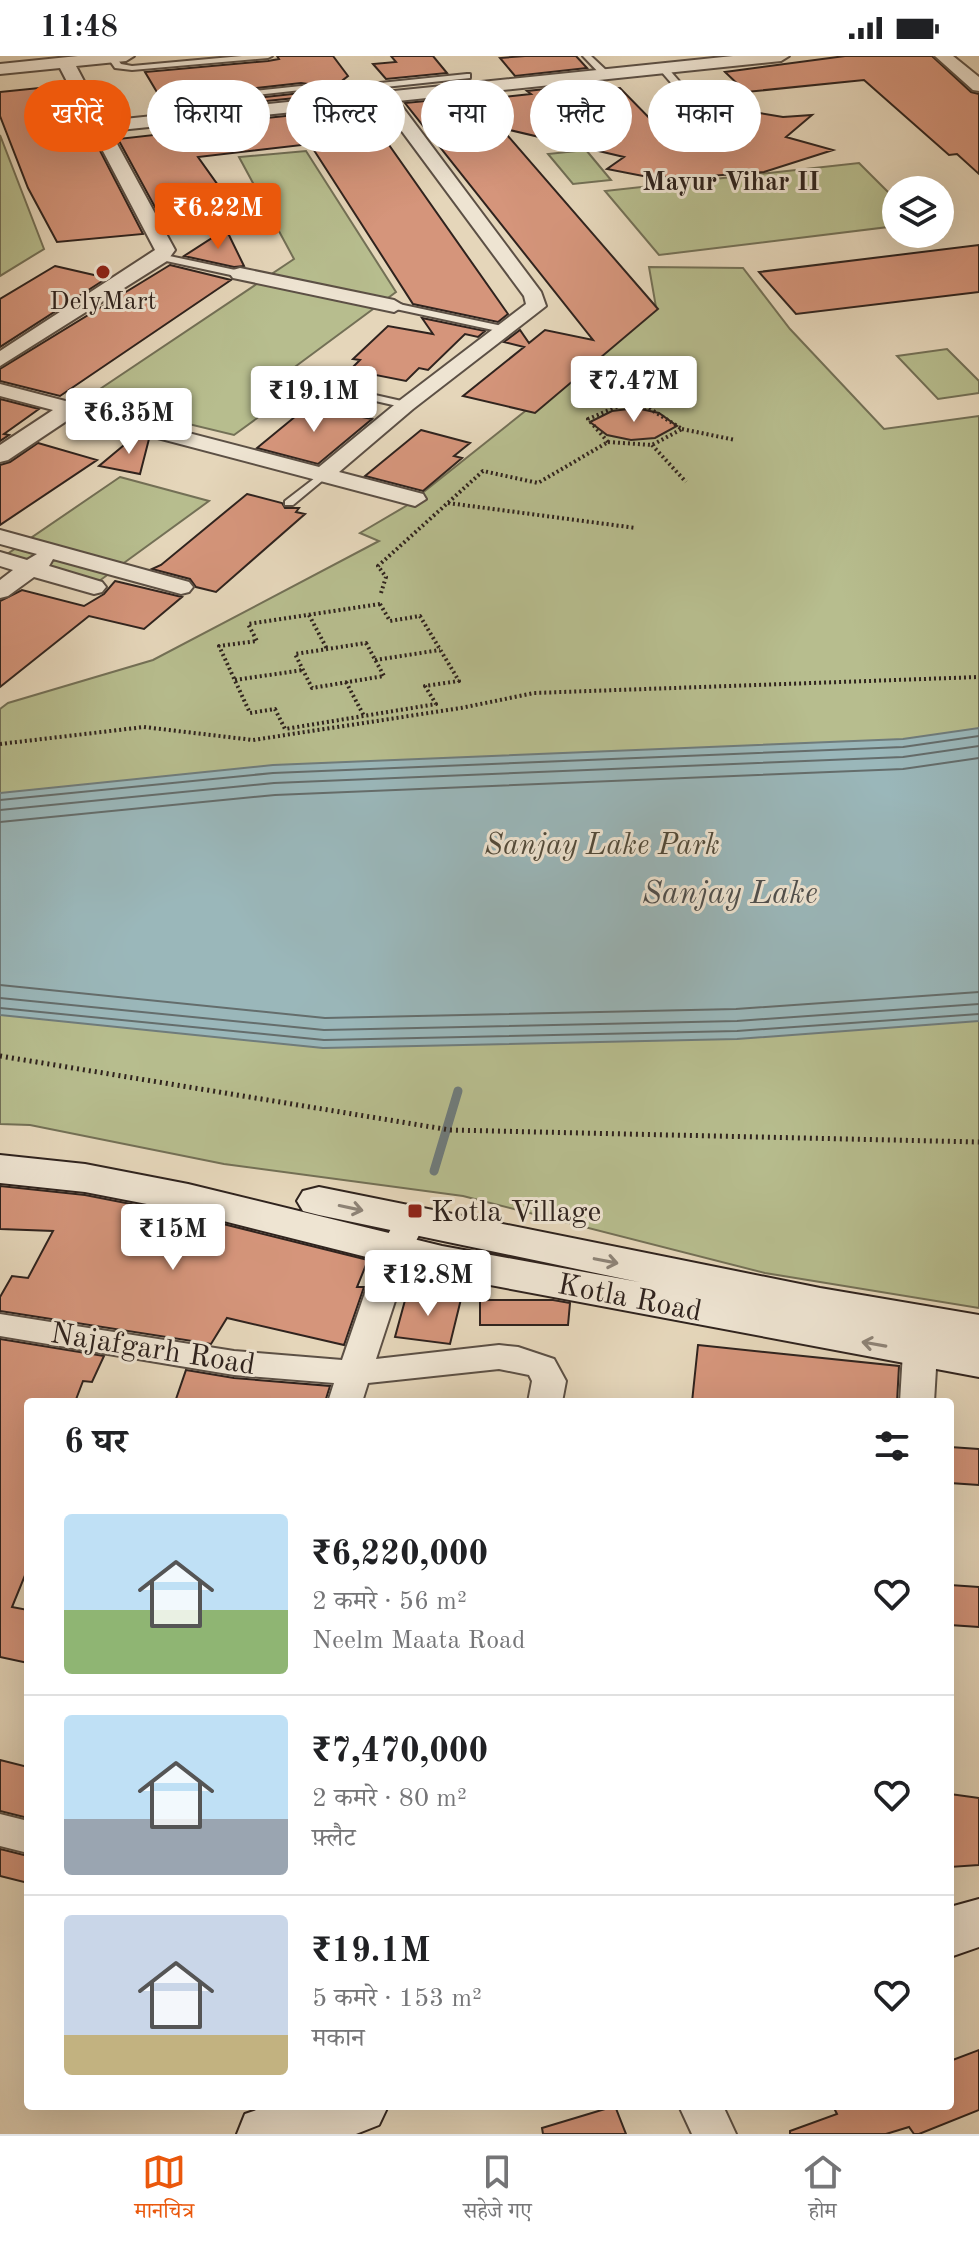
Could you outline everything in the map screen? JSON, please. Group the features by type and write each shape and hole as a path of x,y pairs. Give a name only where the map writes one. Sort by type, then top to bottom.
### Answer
{"main road":[{"name":"Kotla Road","path":"0,1144 89,1151 403,1235 457,1264 979,1361"},
{"name":"Kotla Road","path":"0,1169 85,1178 403,1235 979,1331"},
{"path":"954,1931 979,1923"},
{"path":"267,2134 345,2110"}],"street":[{"path":"405,95 605,74 657,62 781,56"},
{"path":"943,56 979,86"},
{"path":"0,69 119,57"},
{"path":"65,62 74,80"},
{"path":"131,123 286,107"},
{"path":"324,474 406,405 536,306 534,296 405,123"},
{"path":"0,360 160,257 165,250 110,152"},
{"path":"240,274 394,306"},
{"path":"0,390 415,499"},
{"path":"0,455 68,410"},
{"path":"0,537 181,587"},
{"path":"0,591 53,552"},
{"path":"0,559 94,587"},
{"path":"350,1388 403,1235"},
{"name":"Najafgarh Road","path":"0,1325 234,1363 350,1388 499,1357 518,1359 542,1367 549,1381 546,1398"},
{"path":"917,1398 920,1352"},
{"path":"0,1830 24,1836"},
{"path":"703,2110 714,2134"}],"lane":[{"path":"119,57 118,66 132,68 268,56"},
{"path":"587,56 605,74"},
{"path":"657,62 673,80"},
{"path":"405,82 467,76"},
{"path":"160,257 240,274"},
{"path":"394,306 507,330"},
{"path":"313,384 406,405"},
{"path":"289,503 324,474"}],"path":[{"path":"608,442 588,419 611,404 652,406 682,429 735,440"},
{"path":"381,593 386,577 378,566 483,471 538,483 608,442 652,445 682,429"},
{"path":"652,445 686,482"},
{"path":"447,503 636,528"},
{"path":"380,604 390,621 420,616 459,681 425,686 436,704 285,729 275,709 250,713 219,646 257,641 248,624 309,615 380,604"},
{"path":"309,615 327,649"},
{"path":"366,643 384,676 312,688 295,654 327,649 366,643"},
{"path":"375,660 440,650"},
{"path":"235,680 303,670"},
{"path":"0,744 144,727 253,740 550,692 979,677"},
{"path":"346,682 364,716"},
{"path":"0,1056 450,1130 979,1142"}],"green space":[{"path":"0,135 44,249 0,276"},
{"path":"307,152 396,292 288,372 312,378 234,435 85,399 294,259 239,157"},
{"path":"588,152 611,180 573,184 548,154"},
{"path":"859,163 882,186 882,228 659,255 605,191"},
{"name":"Sanjay Lake Park","path":"649,267 743,268 790,329 884,429 979,416 979,1308 765,1273 463,1196 224,1164 30,1125 0,1124 0,709 8,703 153,660 379,541 360,533 406,506 656,307"},
{"path":"947,349 979,381 979,393 938,399 897,356"},
{"path":"120,477 209,501 95,584 3,557"}],"water":[{"name":"Sanjay Lake","path":"979,728 979,1021 737,1039 323,1048 0,1015 0,793 273,765 903,739"}],"building":[{"path":"277,56 333,56 348,76 343,80 286,80 286,85 270,87 270,80 150,80 145,72 268,61 279,59"},
{"path":"391,56 433,56 447,73 386,79 373,64 396,62"},
{"path":"576,56 587,68 515,76 500,58"},
{"path":"845,56 932,56 971,92 979,94 979,174 957,154 949,155 864,80 761,90 761,80 733,80 725,72"},
{"path":"24,90 24,152 101,152 143,234 57,242 28,188 0,116 0,92"},
{"path":"530,94 530,135 514,131 514,96"},
{"path":"286,95 286,99 270,101 270,96"},
{"path":"632,100 648,117 648,152 761,152 761,113 783,117 812,115 786,137 833,150 764,172 667,179 662,174 643,176 607,169 624,157 603,152 632,152"},
{"path":"421,101 421,123 405,103"},
{"path":"286,116 286,147 270,149 270,118"},
{"path":"147,136 147,152 241,152 198,157 220,188 208,189 225,213 218,214 224,226 168,231 125,152 131,152 131,138"},
{"path":"514,143 658,309 535,413 463,396 524,347 504,342 520,330 529,343 545,330 593,340 444,152 514,152"},
{"path":"315,152 394,152 508,314 498,322 413,304"},
{"path":"226,229 244,266 234,267 184,256"},
{"path":"979,245 979,292 796,314 759,272"},
{"path":"170,265 231,280 60,396 0,381 0,369"},
{"path":"55,266 107,278 0,347 0,299"},
{"path":"422,318 485,331 478,337 465,334 428,370 419,368 406,381 350,370 360,360 353,359 388,326 433,334"},
{"path":"0,399 39,409 4,434 9,435 0,441"},
{"path":"308,406 372,419 318,464 257,448"},
{"path":"636,408 659,413 677,426 655,438 631,440 607,435 590,422 612,411"},
{"path":"421,430 470,443 454,456 462,458 423,491 365,476"},
{"path":"136,435 149,439 140,474 99,466"},
{"path":"38,443 97,460 0,525 0,465 10,462"},
{"path":"247,494 282,503 285,508 299,508 296,512 305,514 216,592 196,587 190,579 152,569 161,565"},
{"path":"115,581 182,597 144,629 89,616 0,687 0,601 22,590 84,606 104,594"},
{"path":"0,1186 85,1195 187,1215 368,1260 357,1287 364,1287 344,1345 227,1318 211,1344 0,1311 0,1297 12,1276 28,1278 53,1231 0,1229"},
{"path":"407,1293 461,1299 450,1344 395,1337"},
{"path":"480,1300 553,1300 570,1303 568,1325 480,1325"},
{"path":"0,1339 104,1356 92,1382 83,1381 77,1398 24,1398 24,1578 12,1607 24,1609 24,1662 0,1657"},
{"path":"698,1345 899,1366 897,1398 692,1398"},
{"path":"186,1370 234,1378 330,1386 326,1398 176,1398"},
{"path":"954,1447 979,1449 979,1485 954,1483"},
{"path":"954,1585 979,1587 979,1627 954,1625"},
{"path":"0,1760 24,1766 24,1817 0,1811"},
{"path":"954,1795 979,1798 979,1865 954,1867"},
{"path":"0,1849 24,1855 24,1882 0,1876"},
{"path":"979,2050 979,2110 919,2134 914,2134 909,2127 886,2134 790,2134 790,2131 837,2114 835,2110 954,2110 954,2059"},
{"path":"602,2110 617,2110 626,2134 543,2134 542,2128"}],"waterway":[{"path":"434,1171 458,1091"}],"place":[{"name":"DelyMart","path":"103,272"},
{"name":"Kotla Village","path":"415,1211"}],"district":[{"name":"Mayur Vihar II","path":"731,181"}]}
